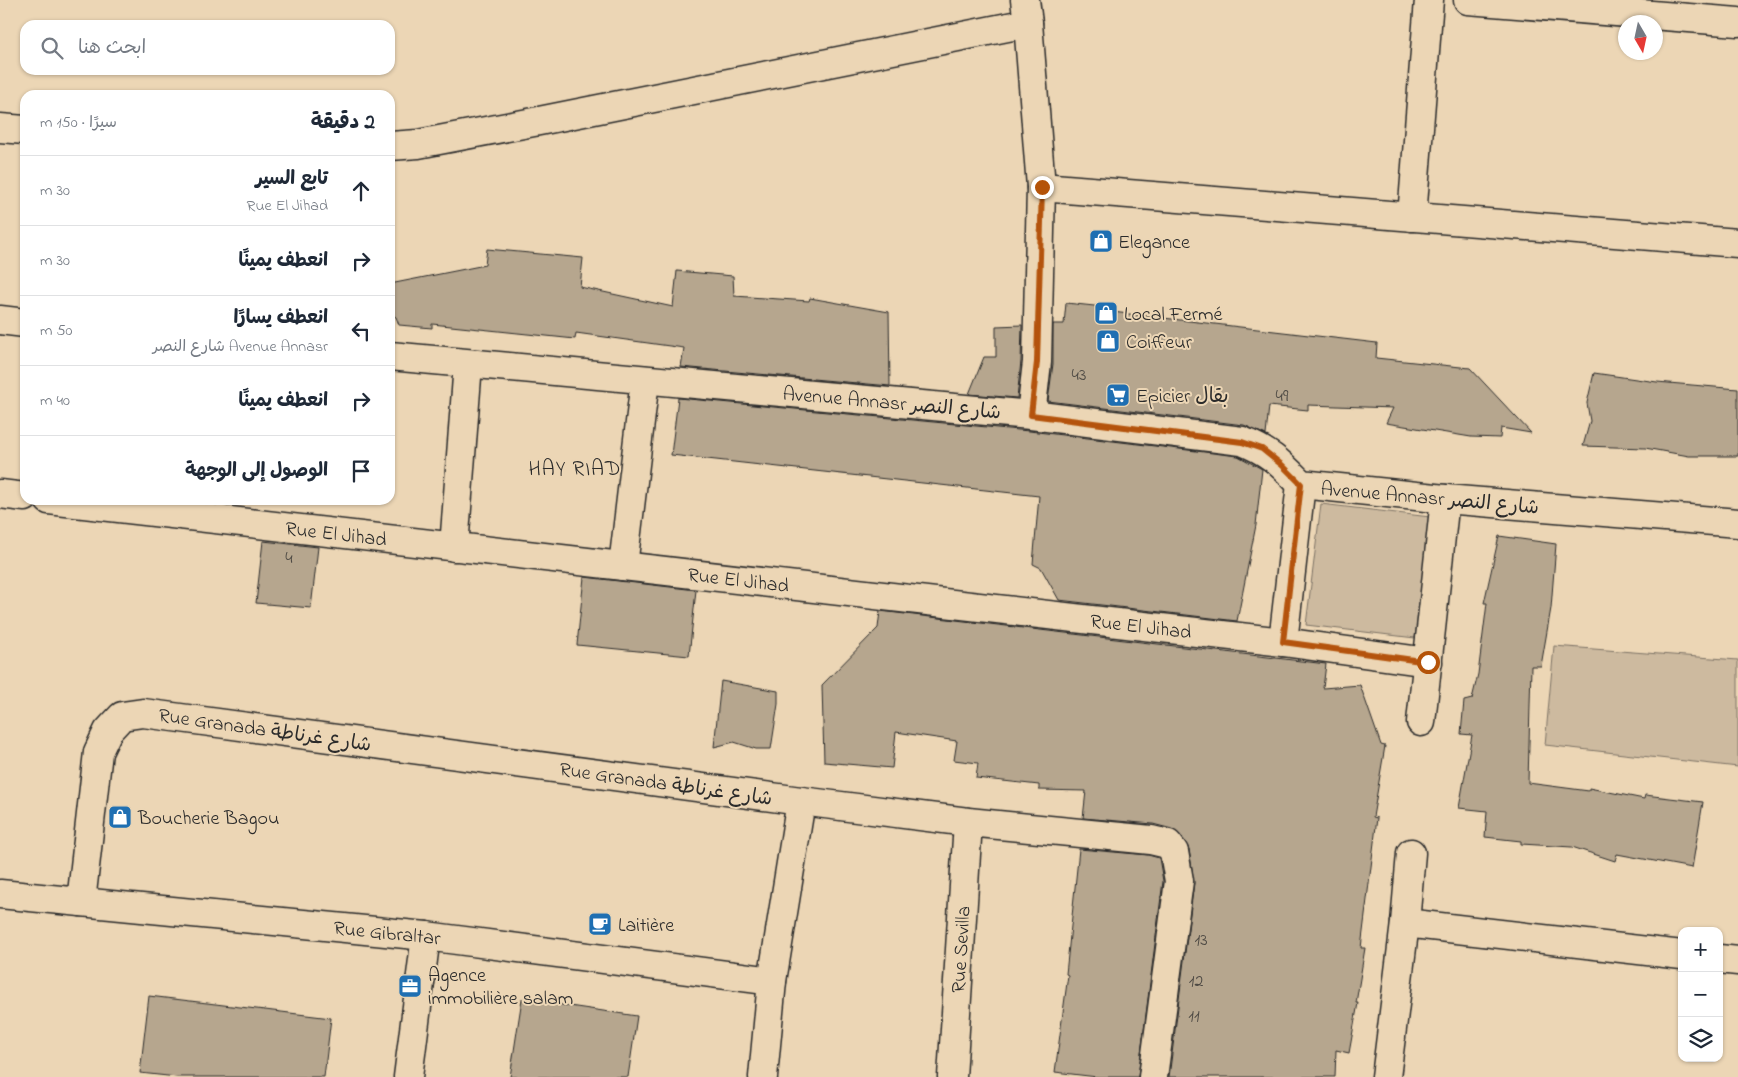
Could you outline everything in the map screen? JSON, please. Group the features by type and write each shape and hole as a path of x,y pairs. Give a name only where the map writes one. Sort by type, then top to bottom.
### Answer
{"street":[{"path":"1412,218 1429,0"},
{"path":"1468,0 1738,22"},
{"path":"395,146 418,144 539,121 1027,12 1042,187 1037,362 1031,415"},
{"path":"0,128 20,130"},
{"path":"1042,187 1738,243"},
{"path":"0,320 20,322"},
{"name":"Avenue Annasr شارع النصر","path":"395,357 1031,415 1242,442 1262,449 1301,484 1445,499 1738,524"},
{"path":"454,547 468,364"},
{"path":"623,566 645,380"},
{"path":"1283,642 1301,484"},
{"path":"0,494 20,496"},
{"path":"1421,722 1445,499"},
{"name":"Rue El Jihad","path":"92,505 1283,642 1428,662"},
{"name":"Rue Granada شارع غرناطة","path":"81,902 98,752 108,731 122,716 143,713 801,801 968,822 1151,840 1168,844 1174,852 1179,881 1153,1077"},
{"path":"764,1077 772,981 801,801"},
{"name":"Rue Sevilla","path":"952,1077 968,822"},
{"path":"1386,1077 1412,853"},
{"name":"Rue Gibraltar","path":"0,894 426,936 772,981"},
{"path":"1405,923 1678,955"},
{"path":"408,1077 426,936"},
{"path":"1723,959 1738,961"}],"shaded area":[{"path":"1321,504 1430,517 1415,638 1306,625"},
{"path":"1554,646 1738,660 1738,767 1545,745"}],"building":[{"path":"487,249 583,258 580,287 673,307 677,271 733,276 734,296 809,301 810,298 889,312 890,386 681,367 684,348 576,333 575,339 432,324 432,328 399,325 395,316 395,283 485,265"},
{"path":"1066,303 1113,308 1112,312 1377,343 1376,358 1470,368 1531,433 1501,428 1500,438 1471,437 1386,423 1393,408 1308,405 1308,410 1269,406 1266,435 1244,425 1048,401 1053,364 1053,324 1064,324"},
{"path":"1022,325 1017,398 969,394 984,357 996,357 996,326"},
{"path":"1594,373 1657,382 1738,389 1738,456 1689,456 1645,448 1583,446 1590,421 1587,403"},
{"path":"678,398 1029,431 1238,456 1262,469 1256,525 1237,621 1059,600 1041,568 1033,564 1039,496 671,455"},
{"path":"1499,536 1556,544 1551,608 1541,666 1531,666 1528,783 1589,791 1589,788 1644,799 1645,795 1703,802 1692,868 1617,854 1615,861 1572,847 1521,844 1521,841 1485,837 1487,811 1459,808 1472,735 1461,734 1464,701 1472,699 1478,674 1487,603 1484,603"},
{"path":"263,541 318,547 311,608 256,603"},
{"path":"584,577 696,590 689,656 577,645"},
{"path":"880,611 1326,664 1323,688 1360,685 1381,745 1385,746 1373,817 1377,818 1361,948 1365,948 1356,1003 1358,1003 1349,1053 1336,1050 1335,1077 1169,1077 1194,883 1189,849 1180,835 1172,829 1153,824 1083,818 1086,791 1039,790 1039,785 976,778 978,763 954,760 957,741 896,732 892,768 824,762 822,685 878,628"},
{"path":"721,681 778,691 778,704 771,749 756,749 734,742 714,747"},
{"path":"1079,849 1148,855 1159,858 1163,881 1138,1077 1097,1077 1055,1072 1068,975 1066,974"},
{"path":"149,996 331,1018 324,1077 177,1077 140,1073"},
{"path":"522,999 637,1016 628,1077 510,1077"}],"place":[{"name":"Elegance","path":"1101,241"},
{"name":"Local Fermé","path":"1106,313"},
{"name":"Coiffeur","path":"1108,341"},
{"name":"Epicier بقال","path":"1118,395"},
{"name":"Boucherie Bagou","path":"120,817"},
{"name":"Laitière","path":"600,924"},
{"name":"Agence immobilière salam","path":"410,986"}],"district":[{"name":"HAY RIAD","path":"575,468"}],"route":[{"path":"1042,187 1037,362 1031,415 1242,442 1262,449 1301,484 1283,642 1428,662"}]}
